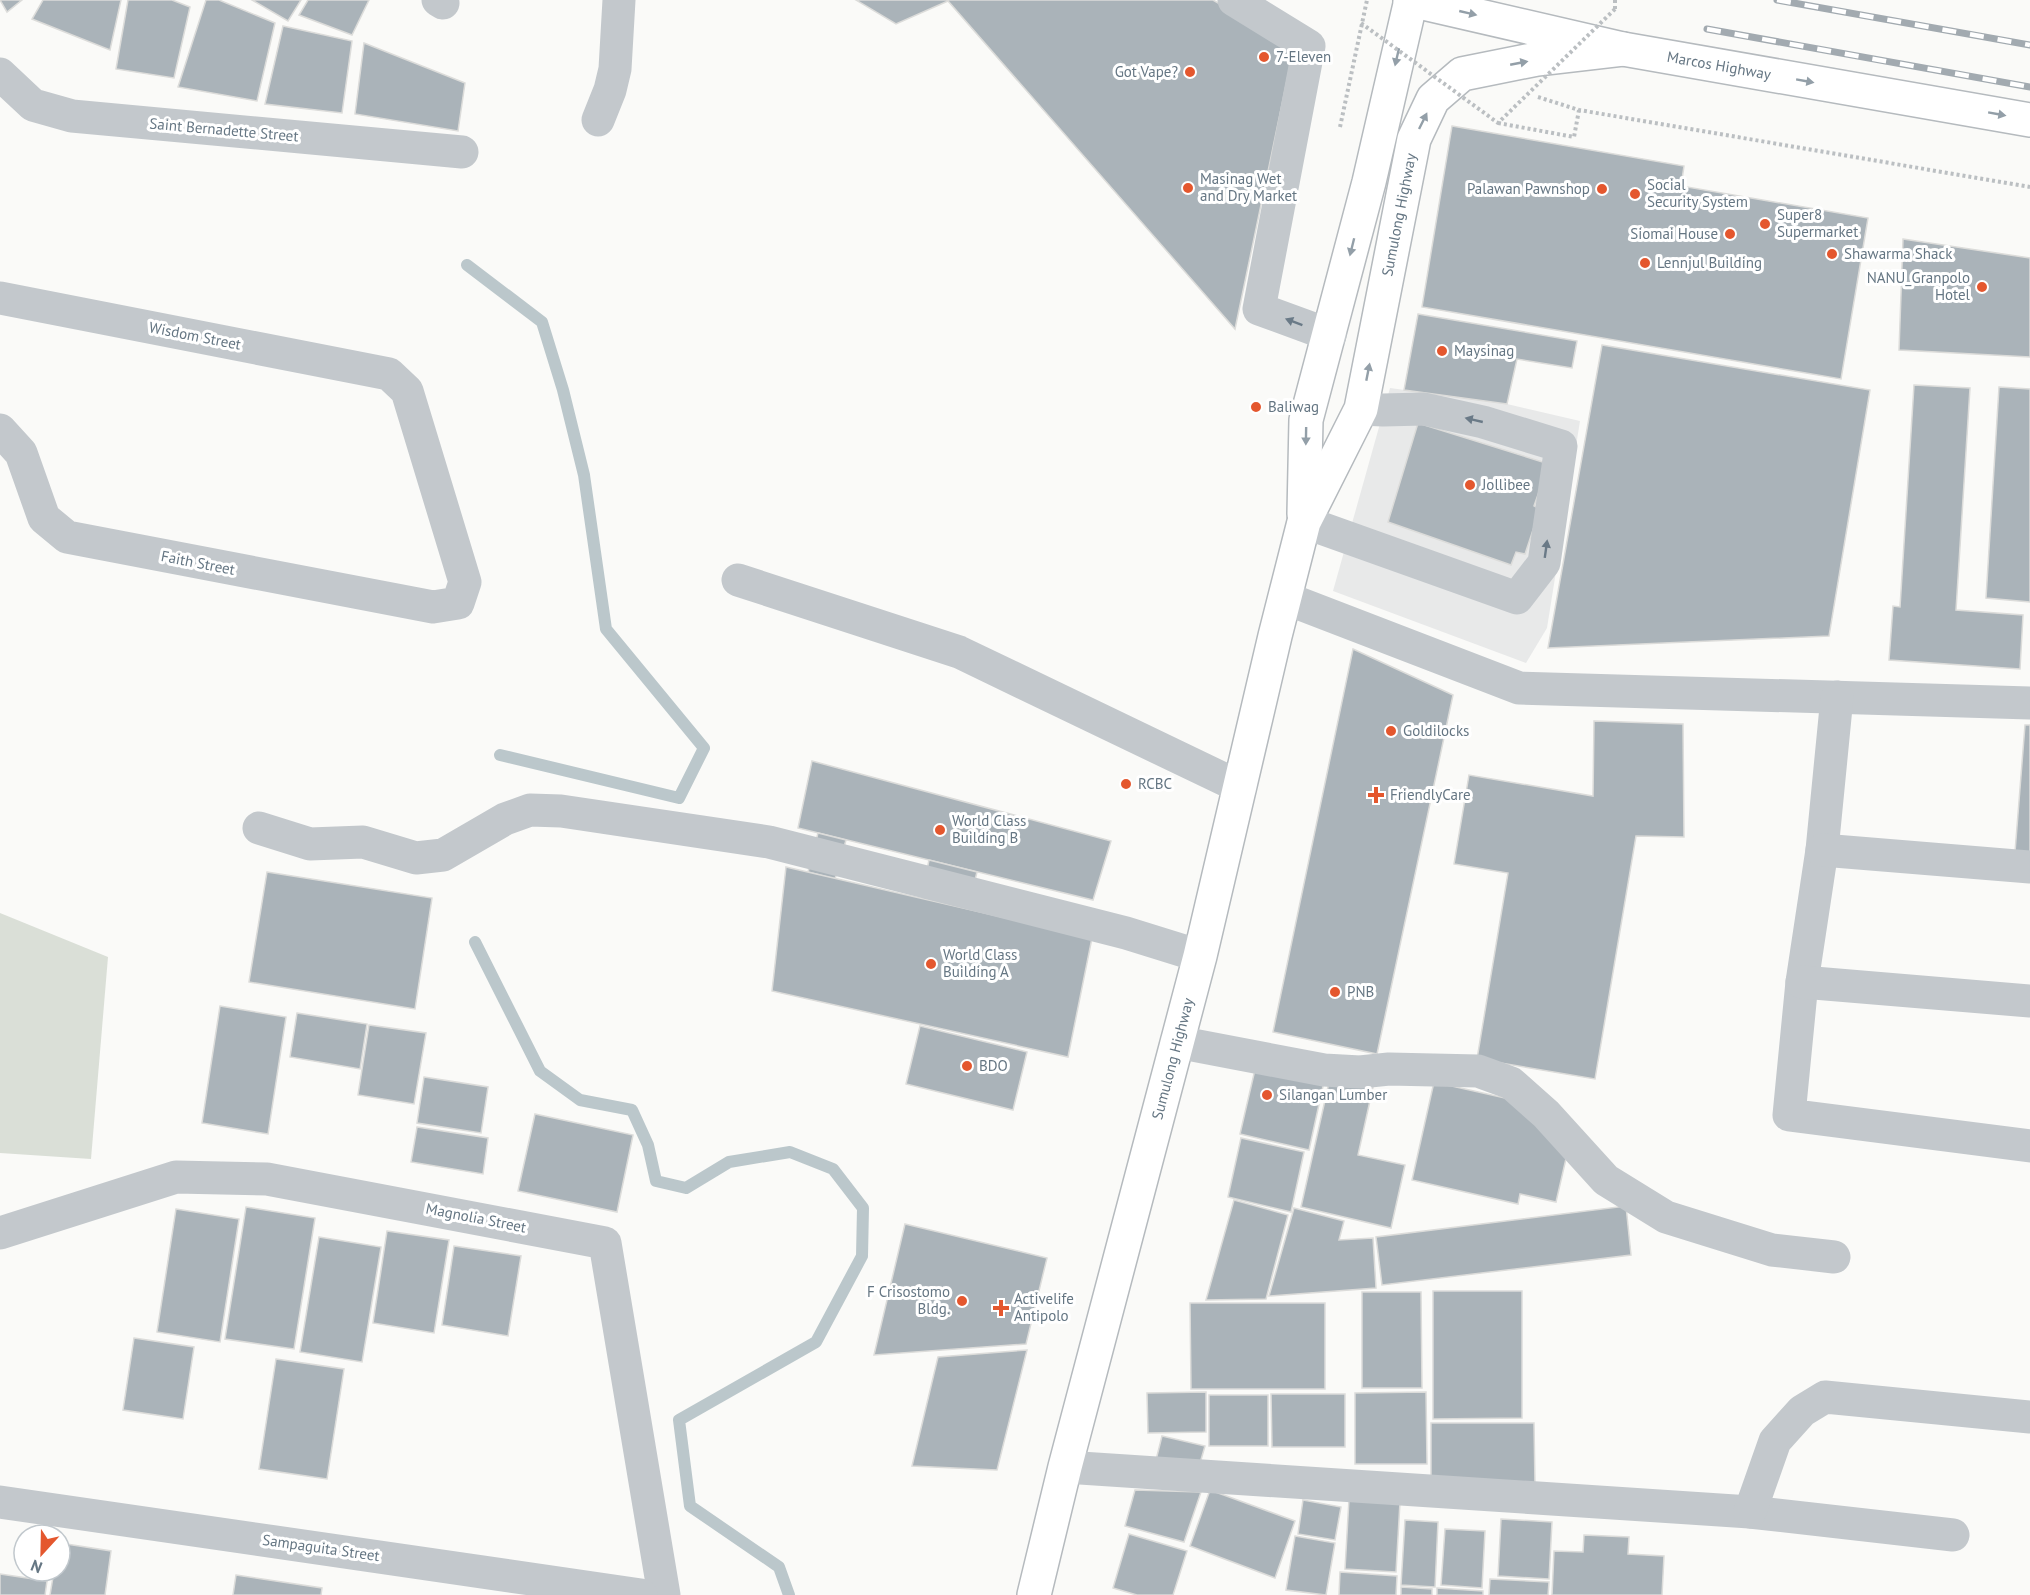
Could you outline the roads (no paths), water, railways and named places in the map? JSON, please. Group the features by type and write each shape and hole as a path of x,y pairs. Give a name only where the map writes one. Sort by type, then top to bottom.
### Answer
{"main road":[{"name":"Marcos Highway","path":"1411,0 1623,50 2030,120"},
{"name":"Sumulong Highway","path":"1304,522 1306,420 1369,182 1411,0"},
{"name":"Sumulong Highway","path":"1034,1595 1065,1467 1200,956 1304,522 1361,409 1414,139 1433,99 1462,74 1537,59 1623,50"}],"street":[{"path":"598,120 610,90 615,69 619,0"},
{"path":"1234,0 1283,13 1309,46 1259,309 1330,335"},
{"name":"Saint Bernadette Street","path":"0,74 33,105 72,116 462,152"},
{"name":"Wisdom Street","path":"0,298 389,374 407,391 465,582 458,603"},
{"path":"1304,522 1517,598 1544,563 1562,446 1483,422 1424,409 1383,411 1361,409"},
{"name":"Faith Street","path":"0,430 21,453 44,518 67,537 433,607 458,603"},
{"path":"738,580 959,652 1240,787"},
{"path":"1285,598 1519,688 2030,703"},
{"path":"1837,698 1822,850 1802,982 1789,1115 2030,1146"},
{"path":"259,828 310,844 363,842 416,858 443,855 505,819 530,810 561,811 769,842 1126,933 1200,956"},
{"path":"1822,850 2030,867"},
{"path":"1802,982 2030,1001"},
{"path":"1177,1042 1324,1070 1360,1072 1389,1068 1478,1071 1511,1083 1546,1114 1606,1180 1666,1217 1772,1250 1834,1257"},
{"name":"Magnolia Street","path":"0,1233 176,1177 267,1179 604,1243 664,1595"},
{"path":"1750,1512 1775,1441 1802,1411 1825,1397 2030,1417"},
{"path":"1065,1467 1750,1512 1953,1535"},
{"name":"Sampaguita Street","path":"0,1502 641,1595"}],"waterway":[{"path":"467,265 542,322 563,390 584,475 606,629 704,748 679,798 500,755"},
{"path":"475,942 540,1071 580,1100 632,1110 648,1145 656,1181 686,1188 729,1162 790,1152 833,1169 863,1208 862,1256 816,1342 679,1420 690,1506 779,1567 789,1595"}],"railway":[{"path":"1777,0 2030,45"},
{"path":"1707,29 2030,87"}],"place":[{"name":"7-Eleven","path":"1264,57"},
{"name":"Got Vape?","path":"1190,72"},
{"name":"Masinag Wet and Dry Market","path":"1188,188"},
{"name":"Palawan Pawnshop","path":"1602,189"},
{"name":"Social Security System","path":"1635,194"},
{"name":"Super8 Supermarket","path":"1765,224"},
{"name":"Siomai House","path":"1730,234"},
{"name":"Shawarma Shack","path":"1832,254"},
{"name":"Lennjul Building","path":"1645,263"},
{"name":"NANU_Granpolo Hotel","path":"1982,287"},
{"name":"Maysinag","path":"1442,351"},
{"name":"Baliwag","path":"1256,407"},
{"name":"Jollibee","path":"1470,485"},
{"name":"Goldilocks","path":"1391,731"},
{"name":"RCBC","path":"1126,784"},
{"name":"FriendlyCare","path":"1376,795"},
{"name":"World Class Building B","path":"940,830"},
{"name":"World Class Building A","path":"931,964"},
{"name":"PNB","path":"1335,992"},
{"name":"BDO","path":"967,1066"},
{"name":"Silangan Lumber","path":"1267,1095"},
{"name":"F Crisostomo Bldg.","path":"962,1301"},
{"name":"Activelife Antipolo","path":"1001,1308"}]}
